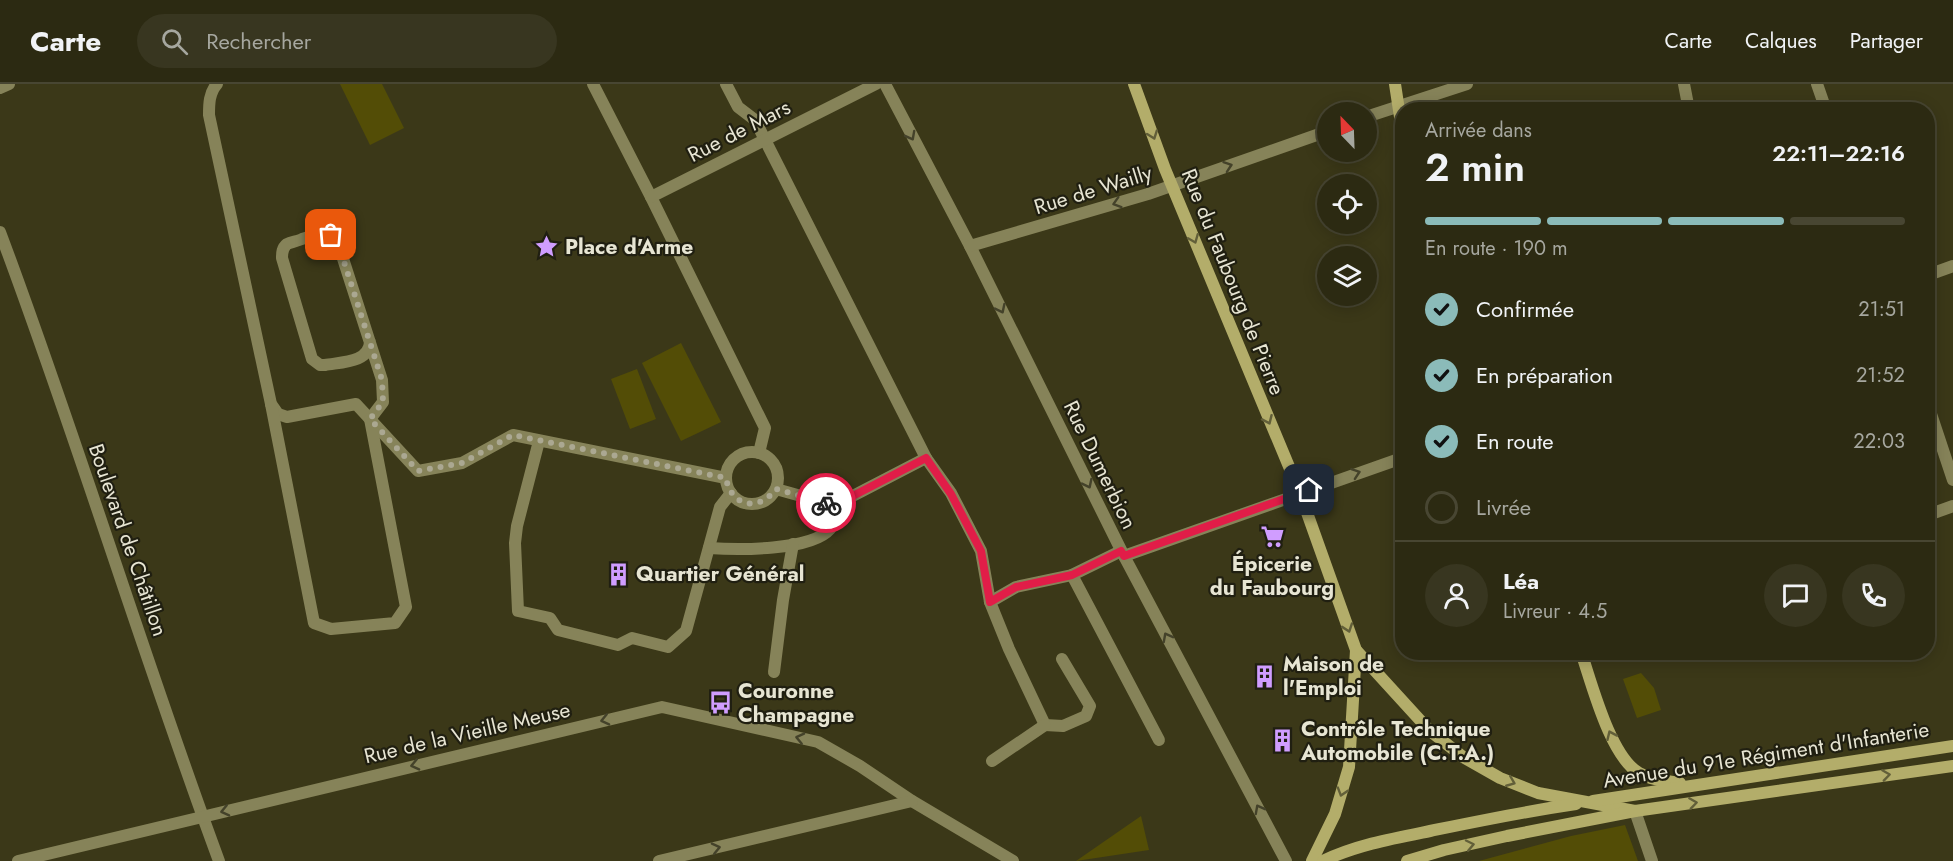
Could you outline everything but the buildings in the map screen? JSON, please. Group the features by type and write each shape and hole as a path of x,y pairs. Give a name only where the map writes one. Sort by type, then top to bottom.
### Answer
{"main road":[{"name":"Rue du Faubourg de Pierre","path":"1134,84 1172,185 1300,494"},
{"path":"1395,84 1398,102"},
{"name":"Avenue du 91e Régiment d'Infanterie","path":"1300,494 1356,651 1429,730 1463,757 1500,778 1538,793 1635,812"},
{"path":"1312,861 1335,814 1349,766 1356,651"},
{"path":"1584,660 1608,727 1617,748 1628,763 1639,773 1655,779 1690,785"},
{"name":"Avenue du 91e Régiment d'Infanterie","path":"1323,861 1336,855 1399,837 1516,813 1953,746"},
{"name":"Avenue du 91e Régiment d'Infanterie","path":"1410,860 1557,826 1635,812 1953,766"}],"street":[{"path":"0,88 9,84"},
{"path":"593,84 765,428 759,453"},
{"path":"726,84 738,107 755,120 926,458 951,494 981,551 990,602 1009,649 1045,725"},
{"name":"Rue de Mars","path":"651,196 876,84"},
{"name":"Rue Dumerbion","path":"885,84 970,246 1122,553 1286,861"},
{"path":"1411,102 1467,84"},
{"path":"1684,84 1687,102"},
{"path":"1817,84 1823,102"},
{"path":"214,85 208,101 209,115 271,404 314,623 331,629 395,623 406,607 370,419 383,402 382,380 370,342 335,238 331,235 320,234 287,244 282,252 282,258 312,359 320,365 325,365 361,358 367,352 370,342"},
{"path":"1377,113 1395,107"},
{"name":"Rue de Wailly","path":"970,246 1148,194 1317,135"},
{"name":"Boulevard de Châtillon","path":"0,232 219,861"},
{"path":"1935,272 1953,266"},
{"path":"271,404 278,414 287,417 356,404 418,471 462,463 513,435 726,478"},
{"path":"1935,426 1953,480"},
{"path":"539,441 517,526 515,543 518,611 550,618 558,630 618,645 632,638 668,647 686,631 720,507 731,493"},
{"path":"750,452 759,453 773,463 777,471 776,489 763,501 754,504 746,503 731,493 726,478 736,458 750,452"},
{"path":"776,489 826,503 845,500 926,458"},
{"path":"990,602 1016,587 1072,575 1122,553 1395,460"},
{"path":"709,548 733,550 769,548 814,540 830,529 845,500"},
{"path":"1935,512 1953,506"},
{"path":"774,672 793,544"},
{"path":"1072,575 1159,740"},
{"path":"992,761 1045,725 1063,726 1086,716 1090,706 1062,659"},
{"name":"Rue de la Vieille Meuse","path":"18,861 662,706 818,742 1013,861"},
{"path":"659,861 912,801"},
{"path":"1635,812 1652,861"}],"shaded area":[{"path":"340,84 382,84 404,128 370,145"},
{"path":"681,343 721,422 681,441 642,363"},
{"path":"637,369 656,419 630,429 611,379"},
{"path":"1641,673 1654,688 1661,710 1637,718 1623,679"},
{"path":"1141,816 1149,850 1076,861"},
{"path":"1625,825 1638,861 1479,861 1571,836"}],"way so far":[{"path":"331,235 338,243 382,380 383,402 370,419 418,471 462,463 513,435 726,478 731,493 746,503 754,504 763,501 776,489 826,503"}],"place":[{"name":"Place d'Arme","path":"547,247"},
{"name":"Épicerie du Faubourg","path":"1272,536"},
{"name":"Quartier Général","path":"618,574"},
{"name":"Maison de l'Emploi","path":"1265,676"},
{"name":"Couronne Champagne","path":"720,703"},
{"name":"Contrôle Technique Automobile (C.T.A.)","path":"1283,741"}],"route":[{"path":"826,503 845,500 926,458 951,494 981,551 990,602 1016,587 1072,575 1121,551 1124,556 1309,490"}]}
